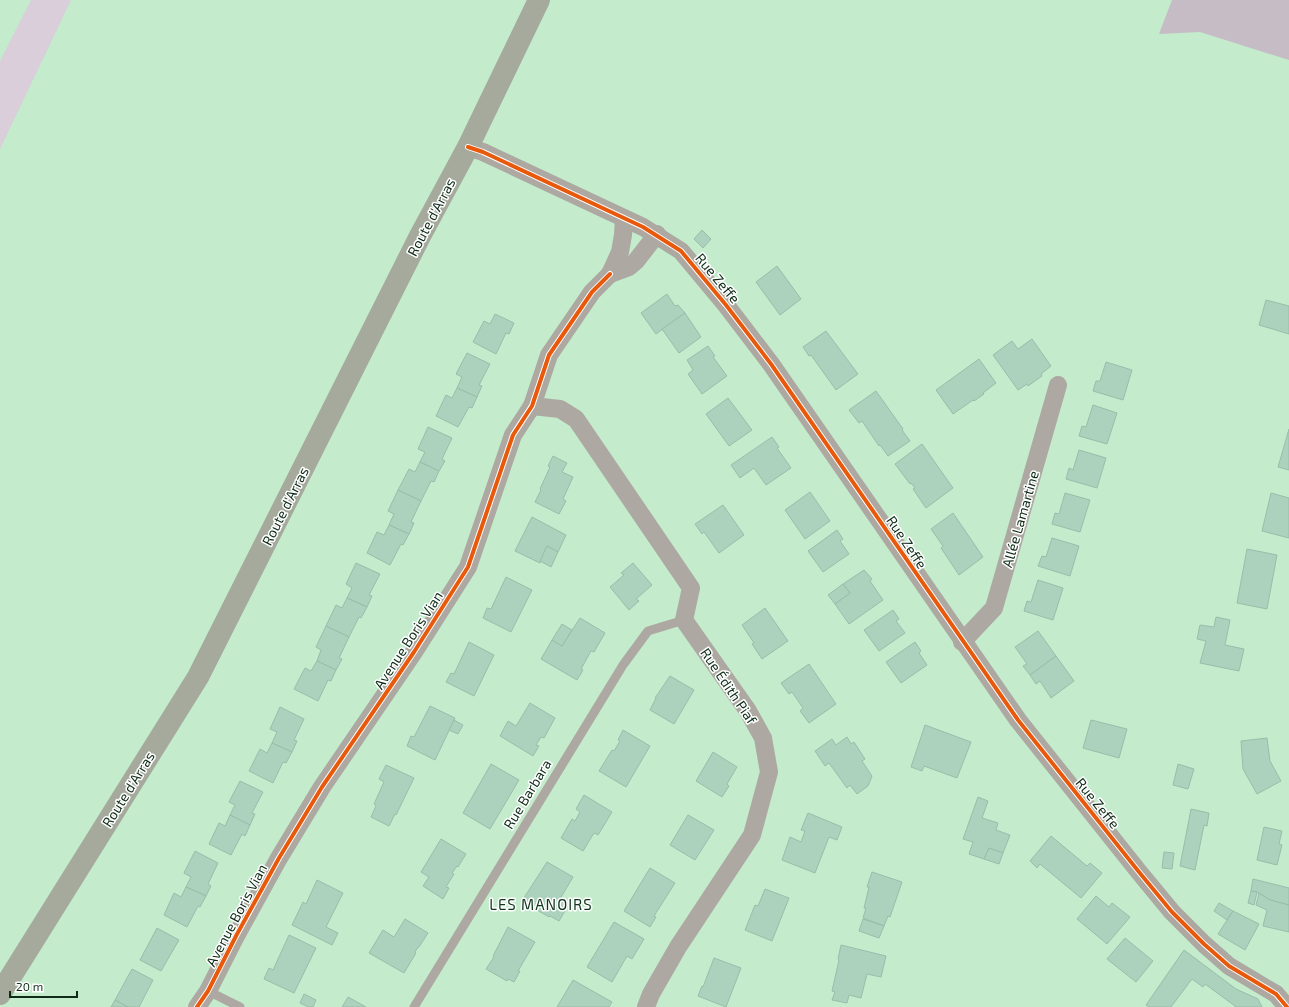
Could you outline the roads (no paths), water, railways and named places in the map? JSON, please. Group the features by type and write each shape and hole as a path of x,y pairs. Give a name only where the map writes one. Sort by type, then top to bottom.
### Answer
{"main road":[{"name":"Route d'Arras","path":"0,994 198,677 420,236 468,147 539,0"}],"street":[{"name":"Rue Zeffe","path":"468,147 483,152 643,227 657,234 681,251 726,305 767,358 962,642 1018,720 1138,872 1172,912 1204,944 1224,961 1276,994 1287,1007"},
{"name":"Avenue Boris Vian","path":"197,1007 208,991 236,936 279,858 322,787 418,647 468,566 513,435 532,406 549,355 592,292 610,274 620,252 624,219"},
{"name":"Avenue Boris Vian","path":"610,274 629,266 636,261 657,234"},
{"name":"Allée Lamartine","path":"962,642 994,608 1058,385"},
{"path":"532,406 560,410 576,419 691,588 684,620"},
{"name":"Rue Édith Piaf","path":"646,1007 651,994 678,947 752,835 769,772 763,738 748,710 684,620"}],"lane":[{"name":"Rue Barbara","path":"414,1007 623,665 648,631 684,620"},
{"path":"208,991 240,1007"}],"district":[{"name":"LES MANOIRS","path":"541,904"}]}
